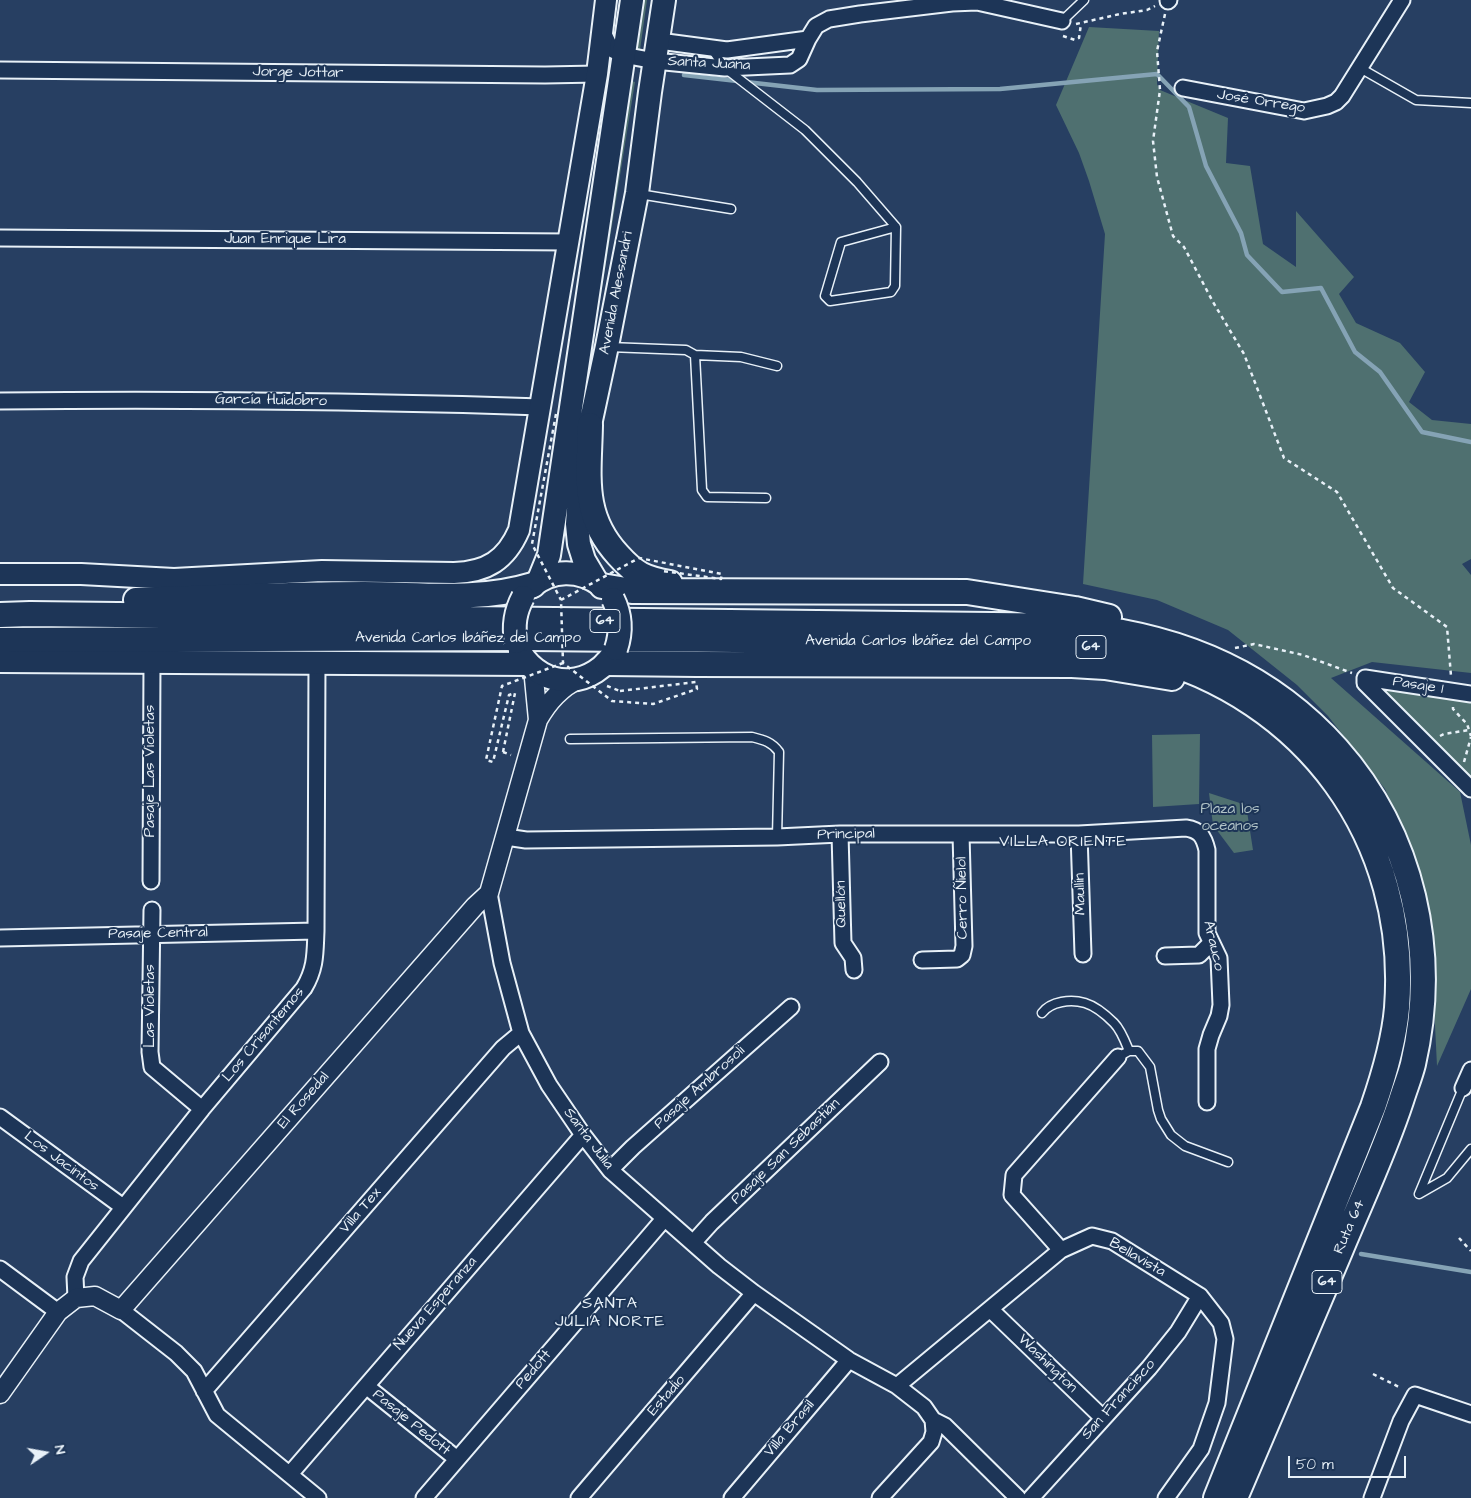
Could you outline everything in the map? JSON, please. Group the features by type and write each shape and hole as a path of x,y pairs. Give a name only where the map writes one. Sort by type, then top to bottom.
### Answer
{"highway":[{"path":"590,425 589,497 595,522 612,549 638,574 649,579 719,591"},
{"path":"30,614 59,607 111,601 302,595 474,596 531,588"},
{"path":"604,589 632,591 967,592 1098,614 1141,628 1178,645"},
{"name":"Avenida Carlos Ibáñez del Campo","path":"0,615 1054,625 1104,629 1146,636 1178,645 1225,664 1281,699 1317,729 1364,782 1390,829 1410,881 1421,936 1422,992 1413,1065"},
{"name":"Avenida Carlos Ibáñez del Campo","path":"0,640 528,638 1045,643 1102,648 1141,655 1197,673 1229,689 1267,713 1303,744 1335,781 1350,804 1376,856 1385,881 1395,927 1398,969 1397,1010 1391,1046 1373,1107 1330,1215"},
{"path":"612,656 697,664 1105,667 1170,678 1246,699"},
{"name":"Ruta 64","path":"1235,1498 1392,1130 1413,1065"},
{"name":"Ruta 64","path":"1216,1498 1330,1215"}],"main road":[{"path":"0,574 81,574 174,579 322,571 463,572 486,568 504,555 520,530 548,411 569,242 597,74 606,0"},
{"name":"Avenida Alessandri","path":"531,588 549,554 632,0"},
{"name":"Avenida Alessandri","path":"604,589 584,560 579,544 577,524 579,496 590,425 637,193 664,0"},
{"path":"568,573 583,575 604,589 617,606 620,632 612,656 598,671 578,679 565,680 551,678 531,666 521,654 516,642 514,619 517,607 531,588 552,575 568,573"},
{"name":"Avenida Carlos Ibáñez del Campo","path":"0,661 317,662 531,666"}],"street":[{"name":"José Orrego","path":"1183,88 1304,111 1318,109 1336,102 1342,96 1402,0"},
{"path":"808,39 816,26 829,20 977,1 1062,28"},
{"path":"603,32 611,49 623,55 657,51"},
{"name":"Santa Juana","path":"808,39 800,59 790,65 725,68 657,51 711,48 727,50 808,39"},
{"name":"Jorge Jottar","path":"0,70 597,74"},
{"name":"Juan Enrique Lira","path":"0,238 569,242"},
{"name":"García Huidobro","path":"0,401 388,402 548,411"},
{"name":"Pasaje Las Violetas","path":"151,881 152,662"},
{"name":"Los Crisantemos","path":"76,1298 75,1277 81,1261 202,1109 304,988 309,979 315,960 316,931 317,662"},
{"name":"Santa Julia","path":"531,666 538,720"},
{"path":"1365,678 1365,683 1471,789"},
{"name":"Pasaje 1","path":"1365,678 1471,694"},
{"name":"Santa Julia","path":"578,679 556,695 544,709 538,720 489,893 502,963 520,1033 549,1084 583,1135 610,1170 719,1266 754,1293 849,1360 898,1386 924,1408 933,1420 945,1426 1018,1498"},
{"name":"Principal","path":"506,837 526,840 777,837 840,834 1079,834 1186,828"},
{"name":"Arauco","path":"1186,828 1201,834 1205,841 1207,850 1207,933 1219,958 1220,1005 1219,1016 1207,1049 1207,1102"},
{"name":"Quellón","path":"840,834 843,943 853,958 854,970"},
{"name":"Cerro Ñielol","path":"922,960 957,959 962,956 964,946 961,834"},
{"name":"Maullín","path":"1079,834 1083,954"},
{"name":"El Rosedal","path":"121,1310 474,906 489,893"},
{"name":"Las Violetas","path":"152,910 150,1052 152,1067 202,1109"},
{"name":"Pasaje Central","path":"0,938 316,931"},
{"path":"1165,956 1199,955 1211,942"},
{"name":"Pasaje Ambrosoli","path":"610,1170 790,1007"},
{"name":"Villa Tex","path":"204,1391 497,1056 520,1033"},
{"path":"1061,1250 1012,1195 1014,1175 1124,1054"},
{"name":"Pasaje San Sebastián","path":"693,1243 712,1222 880,1062"},
{"path":"1463,1088 1471,1070"},
{"name":"Los Jacintos","path":"0,1117 123,1208"},
{"name":"Nueva Esperanza","path":"290,1474 583,1135"},
{"name":"Pedott","path":"424,1498 664,1219"},
{"name":"Bellavista","path":"898,1386 1061,1250 1092,1236 1112,1241 1200,1296 1221,1323 1225,1339 1216,1403 1201,1449 1166,1498"},
{"path":"0,1269 58,1312"},
{"name":"Estadio","path":"579,1498 754,1293"},
{"path":"0,1394 58,1312 76,1298 95,1296 121,1310 176,1353 194,1371 217,1415 318,1498"},
{"name":"San Francisco","path":"1031,1498 1149,1368 1173,1339 1200,1296"},
{"name":"Washington","path":"991,1310 1103,1418"},
{"name":"Villa Brasil","path":"732,1498 849,1360"},
{"name":"Pasaje Pedott","path":"366,1386 457,1459"},
{"path":"1372,1498 1401,1421 1415,1395 1471,1414"},
{"path":"880,1498 930,1442 934,1432 933,1420"}],"lane":[{"path":"1062,28 1084,0"},
{"path":"711,48 725,68 805,130 857,182 896,227 895,286 891,292 830,301 825,296 841,242 896,227"},
{"path":"1360,68 1416,100 1471,103"},
{"path":"637,193 731,209"},
{"path":"607,346 686,350 695,356 741,357 777,366"},
{"path":"695,356 702,490 707,497 766,498"},
{"path":"570,739 752,737 764,740 774,745 779,752 777,837"},
{"path":"1042,1013 1046,1008 1057,1002 1085,1003 1099,1011 1115,1024 1124,1054 1138,1051 1150,1067 1158,1110 1171,1135 1185,1146 1228,1162"},
{"path":"1463,1088 1418,1194 1447,1178 1471,1149"}],"path":[{"path":"1062,28 1120,14 1146,10 1168,0"},
{"path":"1168,0 1158,51 1160,90 1153,141 1157,177 1174,236 1184,247 1213,302 1244,354 1284,458 1337,492 1393,588 1447,627 1453,692"},
{"path":"1062,28 1075,40 1079,38 1081,24"},
{"path":"548,411 532,544 561,600"},
{"path":"1202,654 1254,644 1303,655 1365,678"},
{"path":"503,752 515,693 509,694 492,762 486,760 502,686 563,663"},
{"path":"1453,710 1467,724 1471,736 1460,778"},
{"path":"1425,744 1444,734 1469,730"},
{"path":"1459,1238 1471,1251"},
{"path":"1373,1374 1415,1395"}],"green space":[{"path":"640,0 647,0 640,50 632,49"},
{"path":"1089,27 1159,31 1157,84 1160,90 1228,118 1226,163 1250,166 1263,244 1296,267 1296,211 1354,277 1339,294 1356,323 1400,343 1425,372 1409,402 1432,420 1471,424 1471,559 1462,564 1471,575 1471,673 1372,662 1331,678 1460,792 1471,845 1471,989 1437,1066 1431,944 1413,853 1385,789 1328,716 1297,685 1228,630 1157,600 1083,584 1105,234 1079,153 1056,105"},
{"path":"629,80 635,82 596,325 566,532 562,533"},
{"path":"1369,682 1471,701 1471,777 1430,741"},
{"path":"1200,734 1199,804 1153,807 1152,735"},
{"name":"Plaza los oceanos","path":"1209,793 1246,805 1253,850 1234,853 1213,825"}],"waterway":[{"path":"684,75 817,90 1000,89 1157,74 1189,107 1206,166 1241,233 1247,255 1282,292 1321,288 1355,352 1380,372 1422,432 1471,442"},
{"path":"1361,1254 1471,1272"}],"district":[{"name":"VILLA ORIENTE","path":"1063,843"},
{"name":"SANTA JULIA NORTE","path":"610,1314"}]}
